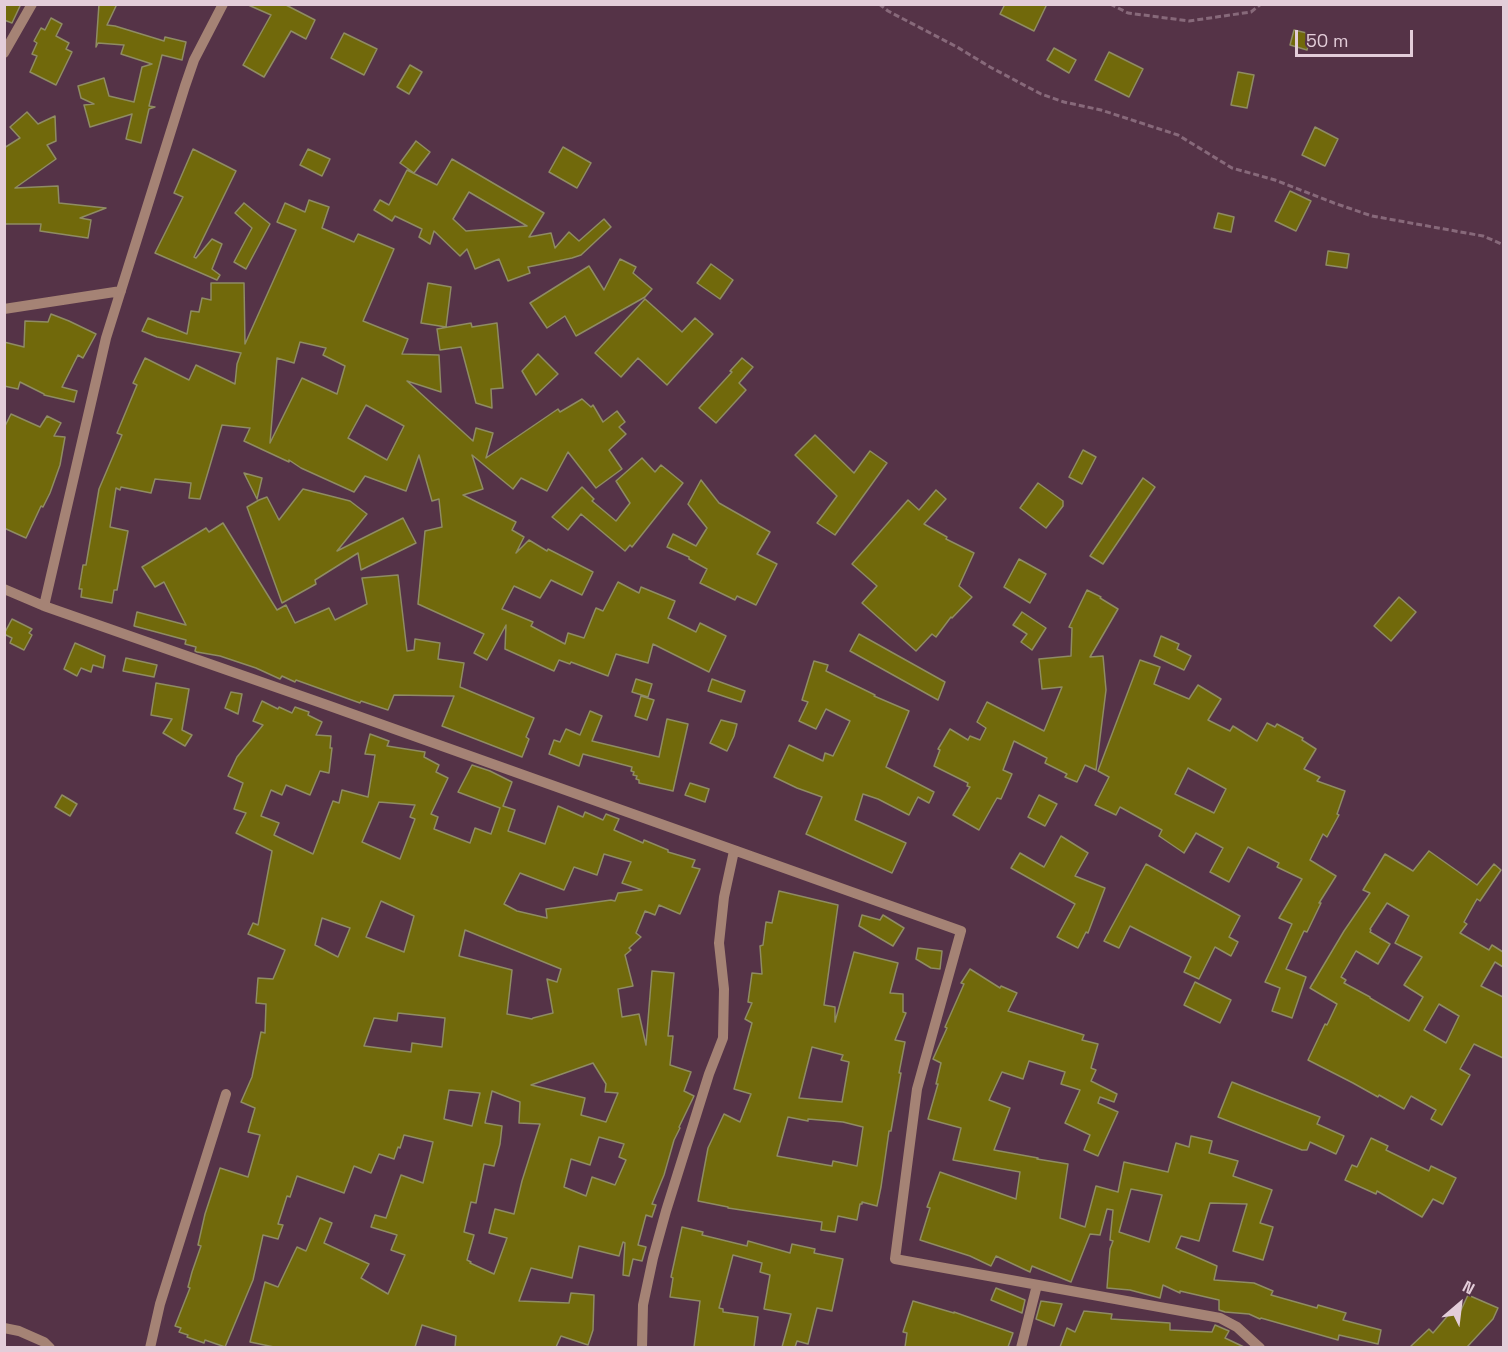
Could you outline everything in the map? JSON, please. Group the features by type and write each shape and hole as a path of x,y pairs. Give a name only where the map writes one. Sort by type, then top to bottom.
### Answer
{"street":[{"path":"4,53 32,4"},
{"path":"44,606 106,338 194,60 223,4"},
{"path":"4,309 120,291"},
{"path":"4,589 44,606 961,931 917,1089 895,1259 1220,1318 1238,1327 1260,1347"},
{"path":"642,1347 643,1305 653,1258 666,1211 723,1038 724,989 719,944 724,897 734,851"},
{"path":"150,1347 160,1304 226,1094"},
{"path":"1021,1347 1037,1285"},
{"path":"4,1328 44,1342 50,1347"}],"path":[{"path":"879,4 1041,94 1064,102 1101,110 1178,135 1232,168 1275,180 1372,216 1482,236 1503,245"},
{"path":"1110,4 1128,13 1188,21 1251,12 1261,4"}],"building":[{"path":"4,4 21,4 12,23 4,20"},
{"path":"99,4 117,4 107,25 164,41 165,37 186,42 182,60 162,55 149,106 155,107 149,109 141,143 126,139 132,114 90,127 84,105 94,104 81,98 78,86 104,78 109,96 134,102 142,67 152,64 121,54 124,45 98,43 96,47"},
{"path":"246,4 284,4 315,20 306,39 291,31 264,77 243,65 271,15"},
{"path":"1005,4 1047,4 1034,31 1000,14"},
{"path":"51,18 62,24 56,36 69,43 66,49 72,52 56,85 30,72 37,56 32,54 37,43 34,41 41,28 45,30"},
{"path":"1294,30 1311,34 1307,50 1290,45"},
{"path":"344,33 377,49 364,75 331,58"},
{"path":"1054,48 1076,60 1069,73 1047,60"},
{"path":"1109,52 1143,69 1129,97 1095,80"},
{"path":"410,65 422,72 409,94 397,87"},
{"path":"1238,72 1254,75 1247,108 1231,105"},
{"path":"27,112 38,124 55,116 56,141 47,145 56,159 15,188 58,186 59,203 106,208 80,218 91,220 88,238 40,231 41,224 4,224 4,148 20,138 10,127"},
{"path":"1315,127 1338,139 1325,166 1302,155"},
{"path":"416,141 430,152 414,173 400,163"},
{"path":"563,147 591,163 577,188 549,172"},
{"path":"193,149 236,171 194,257 196,258 212,239 222,244 212,269 220,275 217,280 155,253 183,197 174,193"},
{"path":"308,149 330,159 322,176 300,165"},
{"path":"452,159 544,213 529,237 551,233 555,248 569,232 579,241 604,219 611,227 581,255 528,267 530,273 508,281 499,259 475,269 467,249 460,256 434,231 430,244 419,237 422,229 395,216 392,221 374,210 380,200 389,205 407,170 437,185","holes":["469,192 527,226 466,231 453,219"]},
{"path":"1290,191 1311,201 1296,231 1275,221"},
{"path":"309,200 329,207 322,228 354,242 358,234 394,249 363,321 408,339 402,354 439,355 441,392 407,381 473,441 476,428 493,433 486,458 558,409 560,412 582,399 591,407 593,405 603,422 617,411 625,422 619,427 626,434 609,450 622,469 596,488 568,452 547,491 521,478 513,489 472,455 483,489 463,495 516,522 512,530 524,537 516,553 529,540 593,572 582,595 551,580 540,598 514,586 502,609 533,622 531,626 565,644 568,633 584,638 596,608 603,611 618,582 639,593 641,587 675,601 668,618 696,632 700,623 726,636 709,672 653,644 648,663 616,654 608,676 571,662 570,664 559,660 554,671 505,649 506,625 487,660 474,653 484,634 418,604 425,531 442,527 439,499 432,501 419,455 406,491 365,476 354,492 244,441 250,428 222,425 200,499 189,498 191,483 155,479 151,493 116,488 110,527 128,531 117,590 114,590 112,603 81,597 82,589 79,589 83,565 86,565 99,489 122,435 117,433 137,385 133,383 145,358 189,380 196,365 235,384 237,364 241,353 157,337 142,331 148,318 187,334 191,311 199,312 202,298 211,300 211,283 244,283 245,344 296,230 277,222 285,203 305,212","holes":["300,342 326,348 323,355 345,366 337,394 302,378 270,443 277,358 294,363","366,405 404,426 387,460 348,438"]},
{"path":"244,203 270,224 246,269 234,262 252,228 235,213"},
{"path":"1218,213 1234,217 1231,232 1214,228"},
{"path":"1328,251 1349,254 1347,268 1326,265"},
{"path":"620,259 636,267 633,273 652,289 645,297 576,336 565,316 547,328 530,303 589,266 604,290"},
{"path":"711,264 733,280 720,299 697,283"},
{"path":"428,283 451,287 446,327 421,323"},
{"path":"645,299 682,332 695,318 713,334 667,385 638,358 621,377 595,353"},
{"path":"51,314 96,334 83,358 78,355 62,387 77,391 74,402 44,395 20,382 18,389 4,386 4,342 24,347 25,321 48,322"},
{"path":"471,323 472,327 497,323 503,388 491,389 492,408 476,403 461,347 440,350 437,329"},
{"path":"538,354 558,374 536,395 522,371"},
{"path":"742,358 753,367 739,383 746,390 716,423 699,408"},
{"path":"11,414 40,427 47,416 61,423 54,436 65,437 60,465 50,493 43,507 41,506 26,538 4,528 4,428"},
{"path":"815,435 854,473 870,451 887,463 835,535 817,523 837,496 795,455"},
{"path":"1083,450 1096,457 1082,484 1069,477"},
{"path":"642,458 655,472 661,465 683,483 632,547 630,545 625,551 581,514 568,530 552,517 582,487 594,499 592,501 616,521 630,503 616,481"},
{"path":"244,473 262,478 257,499"},
{"path":"1143,478 1155,487 1103,564 1090,556"},
{"path":"701,480 719,503 770,532 757,554 777,564 756,605 737,596 735,600 700,583 707,569 689,557 667,547 673,534 696,546 707,528 688,504"},
{"path":"1038,483 1063,501 1063,506 1046,528 1020,508"},
{"path":"303,489 350,501 367,514 337,551 403,518 416,543 361,570 358,553 315,580 316,584 282,603 247,507 267,497 279,520"},
{"path":"936,490 946,499 924,524 947,537 946,539 974,553 959,586 972,597 951,617 936,637 932,634 916,651 862,603 877,586 852,564 908,500 919,510"},
{"path":"223,523 277,610 286,605 295,623 329,608 335,620 367,604 362,578 398,575 407,651 414,650 415,639 440,643 438,659 464,663 460,687 534,718 526,737 529,739 522,757 442,726 454,696 394,695 388,710 361,701 360,703 296,680 295,682 282,676 280,679 220,656 197,652 196,647 185,644 186,640 134,626 137,612 186,625 164,582 155,587 142,567 206,528 209,532"},
{"path":"1019,559 1046,574 1030,603 1004,587"},
{"path":"1087,590 1118,609 1090,657 1103,656 1106,690 1096,770 1085,765 1077,782 1065,777 1067,774 1045,763 1047,758 1014,741 1003,770 1012,774 1001,799 997,798 979,830 953,815 970,787 967,786 968,783 934,766 940,750 938,749 950,729 968,740 970,736 980,740 986,728 977,722 987,702 1044,731 1062,687 1042,689 1039,659 1071,656 1072,628 1069,627"},
{"path":"1399,597 1416,612 1391,641 1374,626"},
{"path":"1022,612 1046,628 1032,650 1021,642 1027,634 1013,625"},
{"path":"12,619 32,629 29,633 32,635 24,650 10,643 12,638 4,634"},
{"path":"859,634 945,682 938,700 850,651"},
{"path":"1161,636 1179,644 1177,649 1191,656 1184,670 1154,656"},
{"path":"75,643 105,656 103,668 93,665 91,672 81,668 77,676 64,669"},
{"path":"126,658 157,665 154,677 123,671"},
{"path":"1140,660 1160,667 1154,684 1189,699 1198,685 1221,699 1208,720 1230,731 1233,726 1257,741 1267,723 1275,727 1277,724 1303,738 1302,740 1316,749 1304,769 1320,777 1317,781 1345,791 1337,814 1339,815 1327,837 1323,834 1310,860 1336,876 1319,903 1321,903 1307,932 1304,931 1286,969 1306,977 1292,1018 1272,1011 1280,988 1265,982 1292,924 1279,918 1302,879 1277,867 1279,863 1248,847 1229,882 1210,872 1223,848 1196,833 1184,853 1159,836 1162,830 1120,807 1116,815 1095,805 1109,777 1098,771","holes":["1188,768 1226,789 1214,813 1175,794"]},
{"path":"814,661 828,665 826,671 909,711 886,767 934,792 929,803 918,797 909,815 863,794 855,820 906,843 892,873 806,834 822,797 774,777 789,745 823,761 825,753 833,756 850,721 826,709 816,729 799,721 808,702 802,700"},
{"path":"636,679 652,684 648,697 632,692"},
{"path":"712,679 745,691 741,702 708,691"},
{"path":"156,683 189,689 182,730 192,735 185,746 163,733 172,719 151,715"},
{"path":"231,692 242,694 238,714 225,708"},
{"path":"641,696 654,700 647,720 635,716"},
{"path":"262,701 292,713 295,707 309,712 308,715 322,722 316,735 331,736 329,773 320,771 310,795 286,785 282,795 271,790 261,816 279,823 274,835 313,854 333,801 339,803 342,790 368,797 375,755 365,754 370,734 389,741 387,746 425,752 424,757 439,765 436,772 448,778 431,814 438,817 434,829 470,843 475,828 491,834 500,808 458,792 472,765 512,782 503,806 515,810 508,831 545,844 558,806 583,817 585,812 603,820 606,814 619,819 614,830 643,843 644,840 668,852 695,860 692,867 700,869 680,914 659,905 655,915 645,911 636,933 641,937 625,955 633,986 618,989 622,1017 639,1014 646,1045 652,971 674,973 668,1036 673,1036 670,1065 691,1072 684,1091 694,1096 674,1140 664,1175 652,1204 656,1205 652,1217 646,1215 638,1245 646,1247 642,1261 633,1259 629,1276 623,1275 625,1243 623,1242 619,1256 579,1246 572,1278 531,1268 519,1301 569,1303 571,1293 594,1295 593,1330 588,1345 561,1336 556,1347 455,1347 456,1336 422,1325 415,1347 274,1347 250,1342 265,1282 278,1287 297,1247 306,1251 320,1218 332,1223 324,1243 369,1264 361,1278 388,1294 405,1255 391,1250 397,1235 371,1227 375,1215 386,1218 401,1175 423,1183 433,1142 404,1135 394,1159 379,1154 371,1173 354,1166 344,1193 297,1176 290,1197 287,1196 278,1224 283,1225 278,1239 263,1235 253,1280 225,1347 187,1337 188,1335 179,1332 181,1328 175,1326 190,1288 188,1287 201,1246 198,1245 205,1214 220,1168 248,1177 260,1135 248,1132 255,1108 241,1102 252,1077 261,1032 265,1033 266,1004 256,1003 258,978 273,979 285,950 248,934 253,923 258,925 272,851 236,833 246,813 234,809 243,783 228,776 237,757 263,725 253,721","holes":["379,802 415,805 410,817 415,819 400,859 362,842","604,854 631,862 622,883 642,890 618,893 615,901 546,909 547,918 517,911 504,904 520,873 564,890 574,867 597,875","381,901 414,916 404,952 366,937","322,918 350,928 338,957 315,945","465,930 561,969 557,982 547,979 553,1013 532,1019 507,1014 512,970 459,956","398,1013 445,1018 442,1047 412,1043 411,1052 364,1046 374,1018 397,1021","593,1063 606,1084 605,1092 618,1093 606,1122 581,1115 585,1098 531,1085","449,1090 480,1093 472,1126 444,1119","492,1091 520,1102 519,1123 540,1124 514,1214 495,1209 489,1233 507,1238 494,1274 467,1260 474,1235 464,1232 471,1202 476,1203 484,1164 494,1166 502,1126 485,1123","599,1137 624,1144 619,1157 626,1160 615,1185 592,1177 586,1196 564,1187 571,1159 590,1165"]},
{"path":"590,711 602,716 592,741 659,757 667,719 688,724 673,791 639,783 637,776 631,771 632,767 583,754 579,766 549,754 554,740 560,742 566,729 580,735"},
{"path":"721,720 737,724 727,751 710,743"},
{"path":"690,783 709,789 705,802 685,795"},
{"path":"62,795 77,804 70,816 55,807"},
{"path":"1039,795 1057,804 1045,826 1028,817"},
{"path":"1061,836 1088,853 1075,876 1105,888 1088,933 1086,932 1078,948 1057,937 1075,904 1011,868 1020,853 1044,867"},
{"path":"1429,851 1477,885 1494,864 1501,870 1480,901 1477,899 1464,922 1467,924 1460,933 1489,950 1492,945 1503,952 1503,967 1495,962 1481,986 1503,997 1503,1058 1474,1044 1460,1069 1470,1075 1442,1125 1431,1119 1436,1110 1411,1096 1404,1109 1308,1060 1337,1004 1310,988 1370,893 1363,890 1385,854 1413,871","holes":["1387,903 1409,916 1395,943 1422,957 1404,985 1423,997 1409,1021 1344,983 1346,980 1341,977 1356,951 1378,964 1390,944 1370,932 1370,929","1439,1004 1459,1016 1446,1043 1424,1030"]},
{"path":"1146,864 1240,916 1229,937 1238,942 1231,956 1215,947 1199,979 1184,972 1191,957 1130,926 1119,948 1104,941"},
{"path":"779,891 838,905 824,1005 835,1007 835,1022 854,952 898,963 890,993 903,994 903,1012 906,1013 895,1040 905,1042 877,1206 862,1202 857,1220 838,1216 835,1232 821,1230 822,1222 728,1208 698,1201 708,1148 724,1114 740,1122 751,1094 734,1089 752,1023 745,1019 752,1003 748,1002 752,973 762,974 760,946 763,945 766,922 772,923","holes":["812,1047 843,1055 841,1060 849,1062 842,1102 799,1098","788,1117 808,1121 808,1119 843,1122 863,1127 857,1166 833,1161 832,1166 777,1156"]},
{"path":"862,915 880,920 883,915 904,928 893,946 859,926"},
{"path":"918,948 942,951 940,969 931,968 916,959"},
{"path":"970,969 1000,988 1001,986 1017,993 1008,1011 1084,1035 1082,1040 1098,1044 1091,1068 1096,1070 1091,1081 1117,1094 1114,1102 1100,1097 1098,1103 1118,1112 1098,1156 1084,1150 1090,1135 1065,1123 1080,1090 1061,1084 1065,1072 1029,1061 1023,1079 1002,1072 989,1100 1010,1108 994,1150 1068,1164 1060,1218 1085,1227 1096,1186 1118,1192 1124,1162 1168,1172 1176,1143 1189,1147 1191,1136 1212,1141 1209,1153 1238,1161 1233,1176 1272,1190 1260,1223 1273,1227 1263,1260 1233,1251 1247,1204 1210,1203 1199,1241 1181,1236 1176,1248 1217,1266 1214,1280 1254,1283 1273,1291 1271,1295 1317,1308 1318,1305 1346,1313 1343,1320 1381,1330 1378,1344 1339,1335 1338,1340 1249,1314 1225,1312 1219,1310 1219,1300 1180,1291 1180,1293 1163,1285 1160,1298 1130,1290 1107,1288 1110,1249 1113,1241 1110,1240 1113,1210 1107,1209 1100,1235 1090,1234 1071,1282 1032,1266 1030,1272 996,1256 991,1266 970,1256 920,1240 930,1208 927,1207 940,1172 1016,1199 1020,1172 953,1160 961,1128 928,1119 938,1084 936,1084 941,1063 933,1059 964,984 961,983","holes":["1131,1189 1162,1195 1149,1242 1119,1232"]},
{"path":"1195,982 1231,1000 1220,1023 1184,1005"},
{"path":"1232,1082 1320,1117 1317,1124 1344,1136 1336,1154 1310,1142 1307,1150 1302,1150 1218,1117"},
{"path":"1371,1138 1388,1146 1386,1150 1429,1171 1431,1166 1456,1178 1443,1204 1433,1199 1422,1217 1377,1191 1376,1194 1345,1180 1352,1165 1357,1167"},
{"path":"682,1227 703,1232 702,1235 747,1246 748,1241 790,1253 792,1244 815,1249 814,1253 843,1259 832,1311 817,1308 808,1344 797,1341 795,1347 782,1347 791,1314 764,1309 770,1275 760,1272 762,1263 733,1255 719,1308 723,1309 723,1312 758,1317 754,1347 694,1347 700,1301 670,1297 673,1278 671,1277"},
{"path":"996,1288 1025,1300 1022,1313 991,1300"},
{"path":"1468,1295 1498,1308 1493,1319 1467,1347 1410,1347 1429,1329 1433,1333 1456,1306 1461,1310"},
{"path":"913,1301 954,1312 1013,1333 1008,1347 905,1347 907,1333 903,1332"},
{"path":"1041,1301 1062,1304 1054,1326 1036,1319"},
{"path":"1084,1311 1112,1314 1111,1319 1170,1323 1170,1330 1212,1332 1215,1325 1229,1331 1225,1338 1244,1347 1060,1347 1067,1328 1075,1332"}]}
